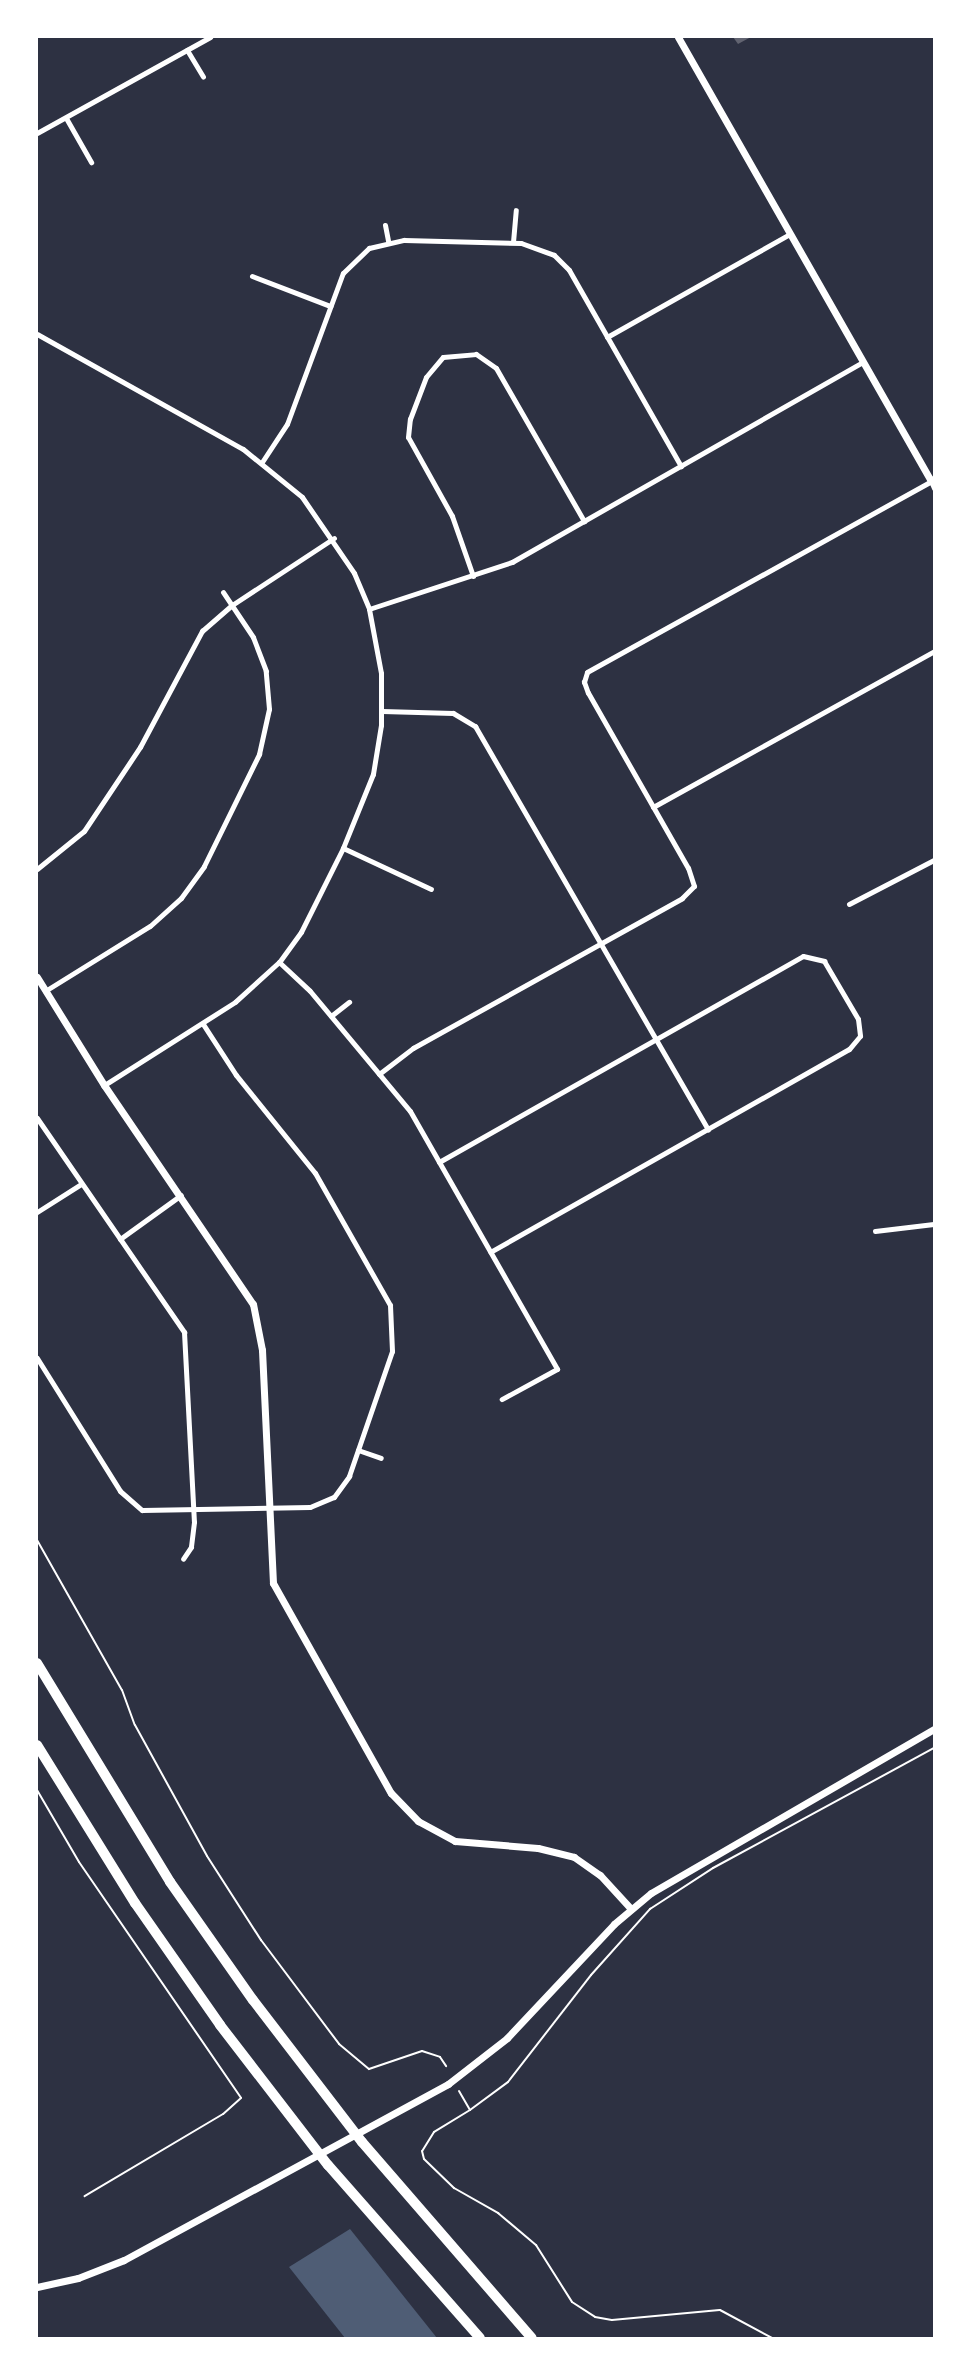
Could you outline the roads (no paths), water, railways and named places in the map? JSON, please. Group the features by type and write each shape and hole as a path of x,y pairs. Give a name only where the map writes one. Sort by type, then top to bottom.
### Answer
{"highway":[{"path":"37,1663 170,1882 253,2000 362,2142 532,2338"},
{"path":"37,1745 135,1903 220,2025 328,2165 480,2338"}],"street":[{"path":"37,133 210,37"},
{"path":"379,1074 413,1048 602,942 694,886 588,693 584,677 596,665 933,483 678,37"},
{"path":"187,50 203,78"},
{"path":"66,118 91,162"},
{"path":"513,242 516,210"},
{"path":"385,225 388,241"},
{"path":"607,337 790,234"},
{"path":"262,462 287,424 330,306 349,265 369,248 388,241 513,242 536,245 565,265 681,466"},
{"path":"252,276 330,306"},
{"path":"37,334 262,462 302,497 334,538 369,609 379,656 382,711 373,774 343,848 310,917 279,962 203,1024 104,1085"},
{"path":"473,576 452,516 408,437 410,419 426,377 443,357 476,354 496,368 584,522"},
{"path":"369,609 473,576 518,558 863,362"},
{"path":"37,869 84,831 140,747 196,639 232,605 334,538"},
{"path":"46,991 150,926 181,898 204,866 259,754 269,709 266,671 253,637 223,592"},
{"path":"653,807 934,651"},
{"path":"382,711 453,713 470,721 602,942 708,1129"},
{"path":"343,848 431,890"},
{"path":"849,904 934,860"},
{"path":"439,1162 799,958 813,956 824,961 858,1019 860,1036 849,1049 490,1252"},
{"path":"279,962 331,1016 410,1111 557,1369 502,1399"},
{"path":"37,977 104,1085 243,1286 256,1313 262,1350 270,1569 278,1595 400,1805 429,1828 455,1841 538,1848 574,1857 600,1875 631,1909"},
{"path":"331,1016 349,1002"},
{"path":"37,1358 129,1502 149,1512 310,1507 329,1501 344,1485 392,1351 390,1305 315,1173 236,1075 203,1024"},
{"path":"37,1118 184,1332 193,1539 183,1559"},
{"path":"37,1212 81,1184"},
{"path":"120,1239 181,1195"},
{"path":"875,1231 934,1224"},
{"path":"358,1450 381,1458"},
{"path":"37,2287 109,2267 396,2113 481,2061 631,1909 687,1870 934,1730"}],"water":[{"path":"350,2229 437,2338 345,2338 289,2267"}]}
